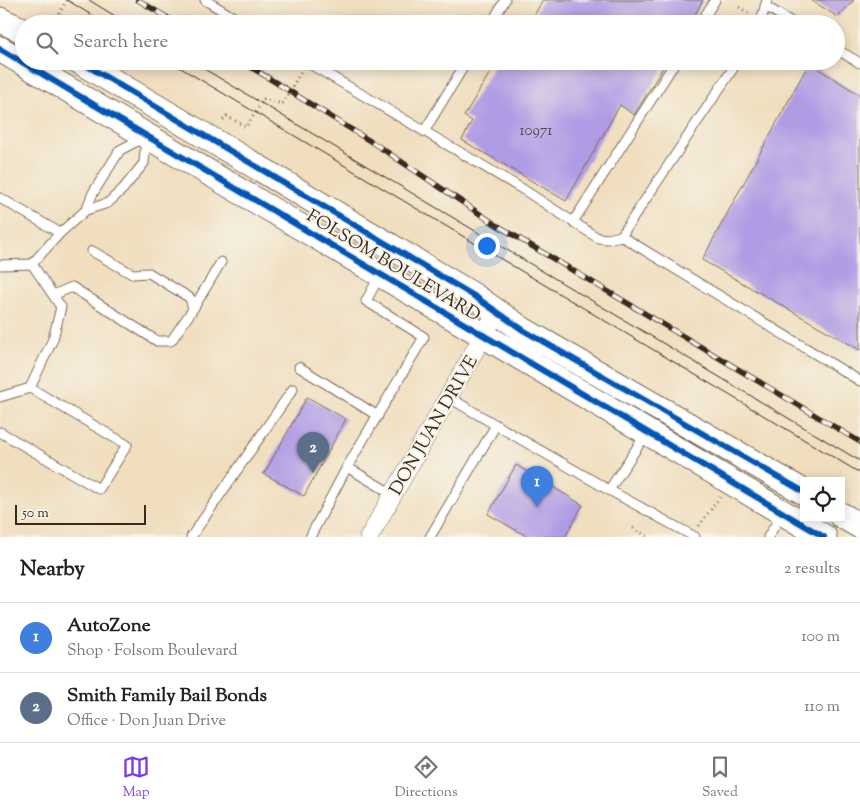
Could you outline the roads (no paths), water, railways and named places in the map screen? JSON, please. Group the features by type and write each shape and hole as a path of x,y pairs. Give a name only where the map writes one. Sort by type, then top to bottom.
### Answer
{"main road":[{"path":"0,20 15,27"},
{"name":"FOLSOM BOULEVARD","path":"0,49 15,58"},
{"name":"FOLSOM BOULEVARD","path":"35,70 824,537"},
{"name":"FOLSOM BOULEVARD","path":"94,70 474,296 522,330 800,490"},
{"path":"146,137 180,136 311,215 330,210"},
{"path":"845,517 860,526"}],"street":[{"name":"DON JUAN DRIVE","path":"369,537 496,313"}],"lane":[{"path":"205,0 229,15"},
{"path":"496,15 505,0"},
{"path":"706,15 715,0"},
{"path":"766,3 783,15"},
{"path":"845,54 860,63"},
{"path":"321,70 425,130 598,238 608,239 621,236 732,70"},
{"path":"425,130 462,70"},
{"path":"573,222 670,70"},
{"path":"86,210 93,193 120,150 146,137"},
{"path":"0,265 32,264 60,233 86,210 108,203 144,163 146,137"},
{"path":"0,198 60,233"},
{"path":"621,236 860,380"},
{"path":"92,251 132,274 149,273 190,298 192,309"},
{"path":"53,295 72,287 157,341 171,341 221,262"},
{"path":"30,388 53,340 61,307 32,264"},
{"path":"310,537 347,467 424,337 366,301 380,274"},
{"path":"299,367 378,416"},
{"path":"0,397 30,388 127,446 99,489 0,432"},
{"path":"191,537 292,389"},
{"path":"448,397 693,536"},
{"path":"430,537 496,425"},
{"path":"609,490 647,432"},
{"path":"347,467 394,495"},
{"path":"768,537 783,512"}],"tram line":[{"path":"67,0 91,15"},
{"path":"89,0 113,15"},
{"path":"184,70 860,473"},
{"path":"206,70 860,461"}],"railway":[{"path":"138,0 163,15"},
{"path":"256,70 378,146 495,224 860,442"}],"place":[{"name":"Smith Family Bail Bonds","path":"313,473"},
{"name":"AutoZone","path":"537,507"}]}
